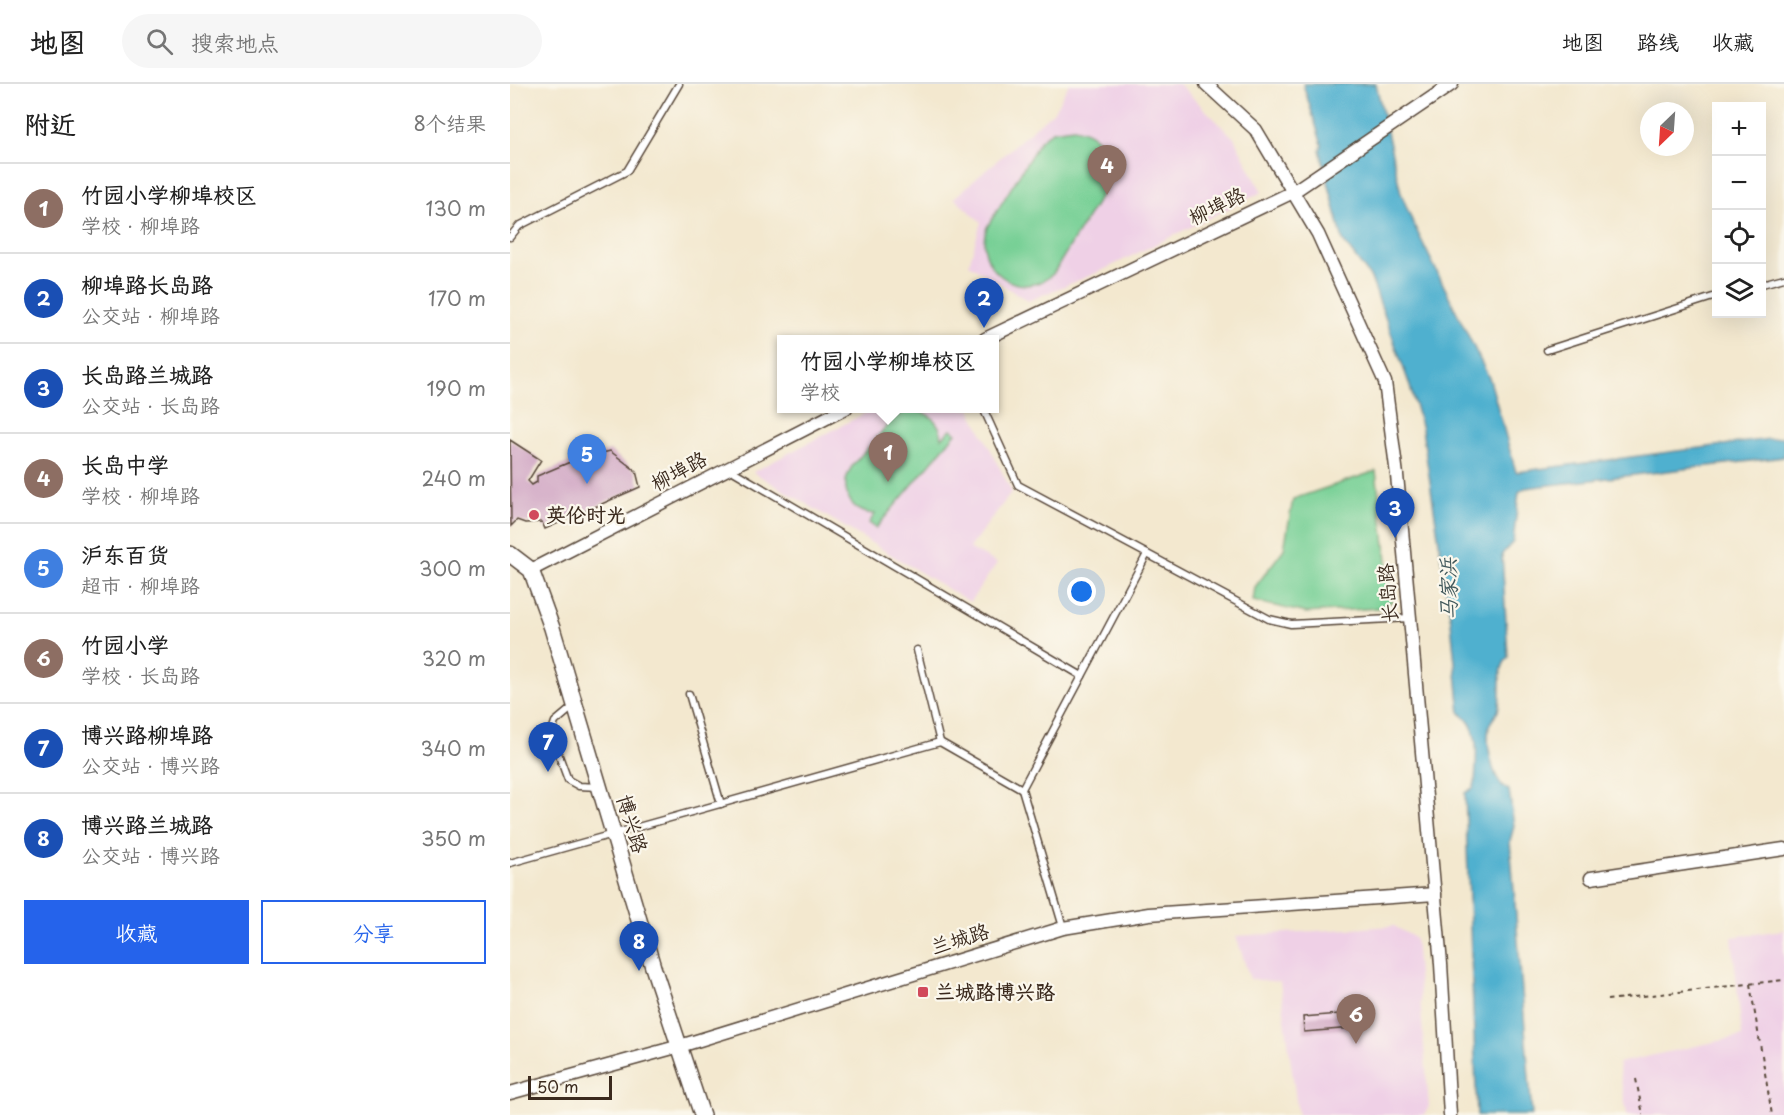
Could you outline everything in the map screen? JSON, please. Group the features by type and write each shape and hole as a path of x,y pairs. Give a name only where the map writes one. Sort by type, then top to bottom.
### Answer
{"street":[{"name":"长岛路","path":"1206,84 1256,130 1318,234 1385,382 1397,475 1410,618 1450,1115"},
{"name":"柳埠路","path":"993,335 1293,192 1452,84"},
{"name":"柳埠路","path":"531,570 836,413"},
{"path":"510,554 531,570"},
{"name":"博兴路","path":"531,570 552,628 613,836 702,1115"},
{"path":"1591,878 1784,849"},
{"name":"兰城路","path":"510,1093 680,1046 1063,928 1149,914 1434,894"}],"lane":[{"path":"510,237 519,226 627,171 678,84"},
{"path":"1766,283 1784,278"},
{"path":"1547,350 1712,297"},
{"path":"985,413 1018,485 1269,619 1291,624 1410,618"},
{"path":"727,468 1082,676"},
{"path":"1022,789 1147,554"},
{"path":"917,650 940,742"},
{"path":"689,694 721,804"},
{"path":"575,705 555,722 551,734 568,780 579,786 599,787"},
{"path":"510,863 613,836 940,742 1022,789 1063,928"}],"path":[{"path":"1607,1000 1784,980"},
{"path":"1750,984 1772,1115"},
{"path":"1636,1079 1643,1115"}],"shaded area":[{"path":"1069,84 1179,84 1234,138 1262,192 1101,271 1028,301 969,264 981,222 954,198 1054,111"},
{"path":"865,413 972,413 1012,492 969,548 997,563 970,602 753,472"},
{"path":"1394,926 1415,938 1429,1106 1424,1115 1298,1115 1280,982 1250,979 1236,936"},
{"path":"1784,930 1784,1115 1627,1115 1618,1063 1742,1036 1732,937"}],"green space":[{"path":"1074,128 1092,135 1104,147 1110,163 1109,182 1053,274 1040,282 1027,285 1014,283 1002,277 986,255 984,242 987,227 1040,141 1052,131"},
{"path":"924,413 939,426 942,438 951,429 956,433 876,528 869,523 875,514 859,509 849,499 847,476 856,461 899,414"},
{"path":"1376,471 1392,601 1380,608 1306,613 1253,601 1255,587 1284,549 1293,499"}],"water":[{"name":"马家浜","path":"1303,84 1376,84 1401,193 1413,223 1490,380 1516,472 1784,437 1784,457 1525,488 1519,492 1513,542 1502,554 1508,657 1500,676 1499,704 1490,725 1488,743 1494,772 1503,786 1509,790 1514,826 1510,841 1532,1115 1477,1115 1465,793 1473,788 1475,783 1475,735 1467,719 1460,713 1451,622 1422,429 1409,383 1371,278 1343,241 1320,150 1322,145"}],"building":[{"path":"510,440 541,460 528,481 532,485 537,482 537,476 596,451 599,454 610,451 636,471 640,487 545,529 542,522 525,523 517,520 511,526"},
{"path":"1351,1013 1353,1028 1304,1032 1303,1017"}],"place":[{"name":"长岛中学","path":"1107,195"},
{"name":"柳埠路长岛路","path":"984,328"},
{"name":"竹园小学柳埠校区","path":"888,482"},
{"name":"沪东百货","path":"587,484"},
{"name":"英伦时光","path":"534,515"},
{"name":"长岛路兰城路","path":"1395,538"},
{"name":"博兴路柳埠路","path":"548,772"},
{"name":"博兴路兰城路","path":"639,971"},
{"name":"兰城路博兴路","path":"923,992"},
{"name":"竹园小学","path":"1356,1044"}]}
